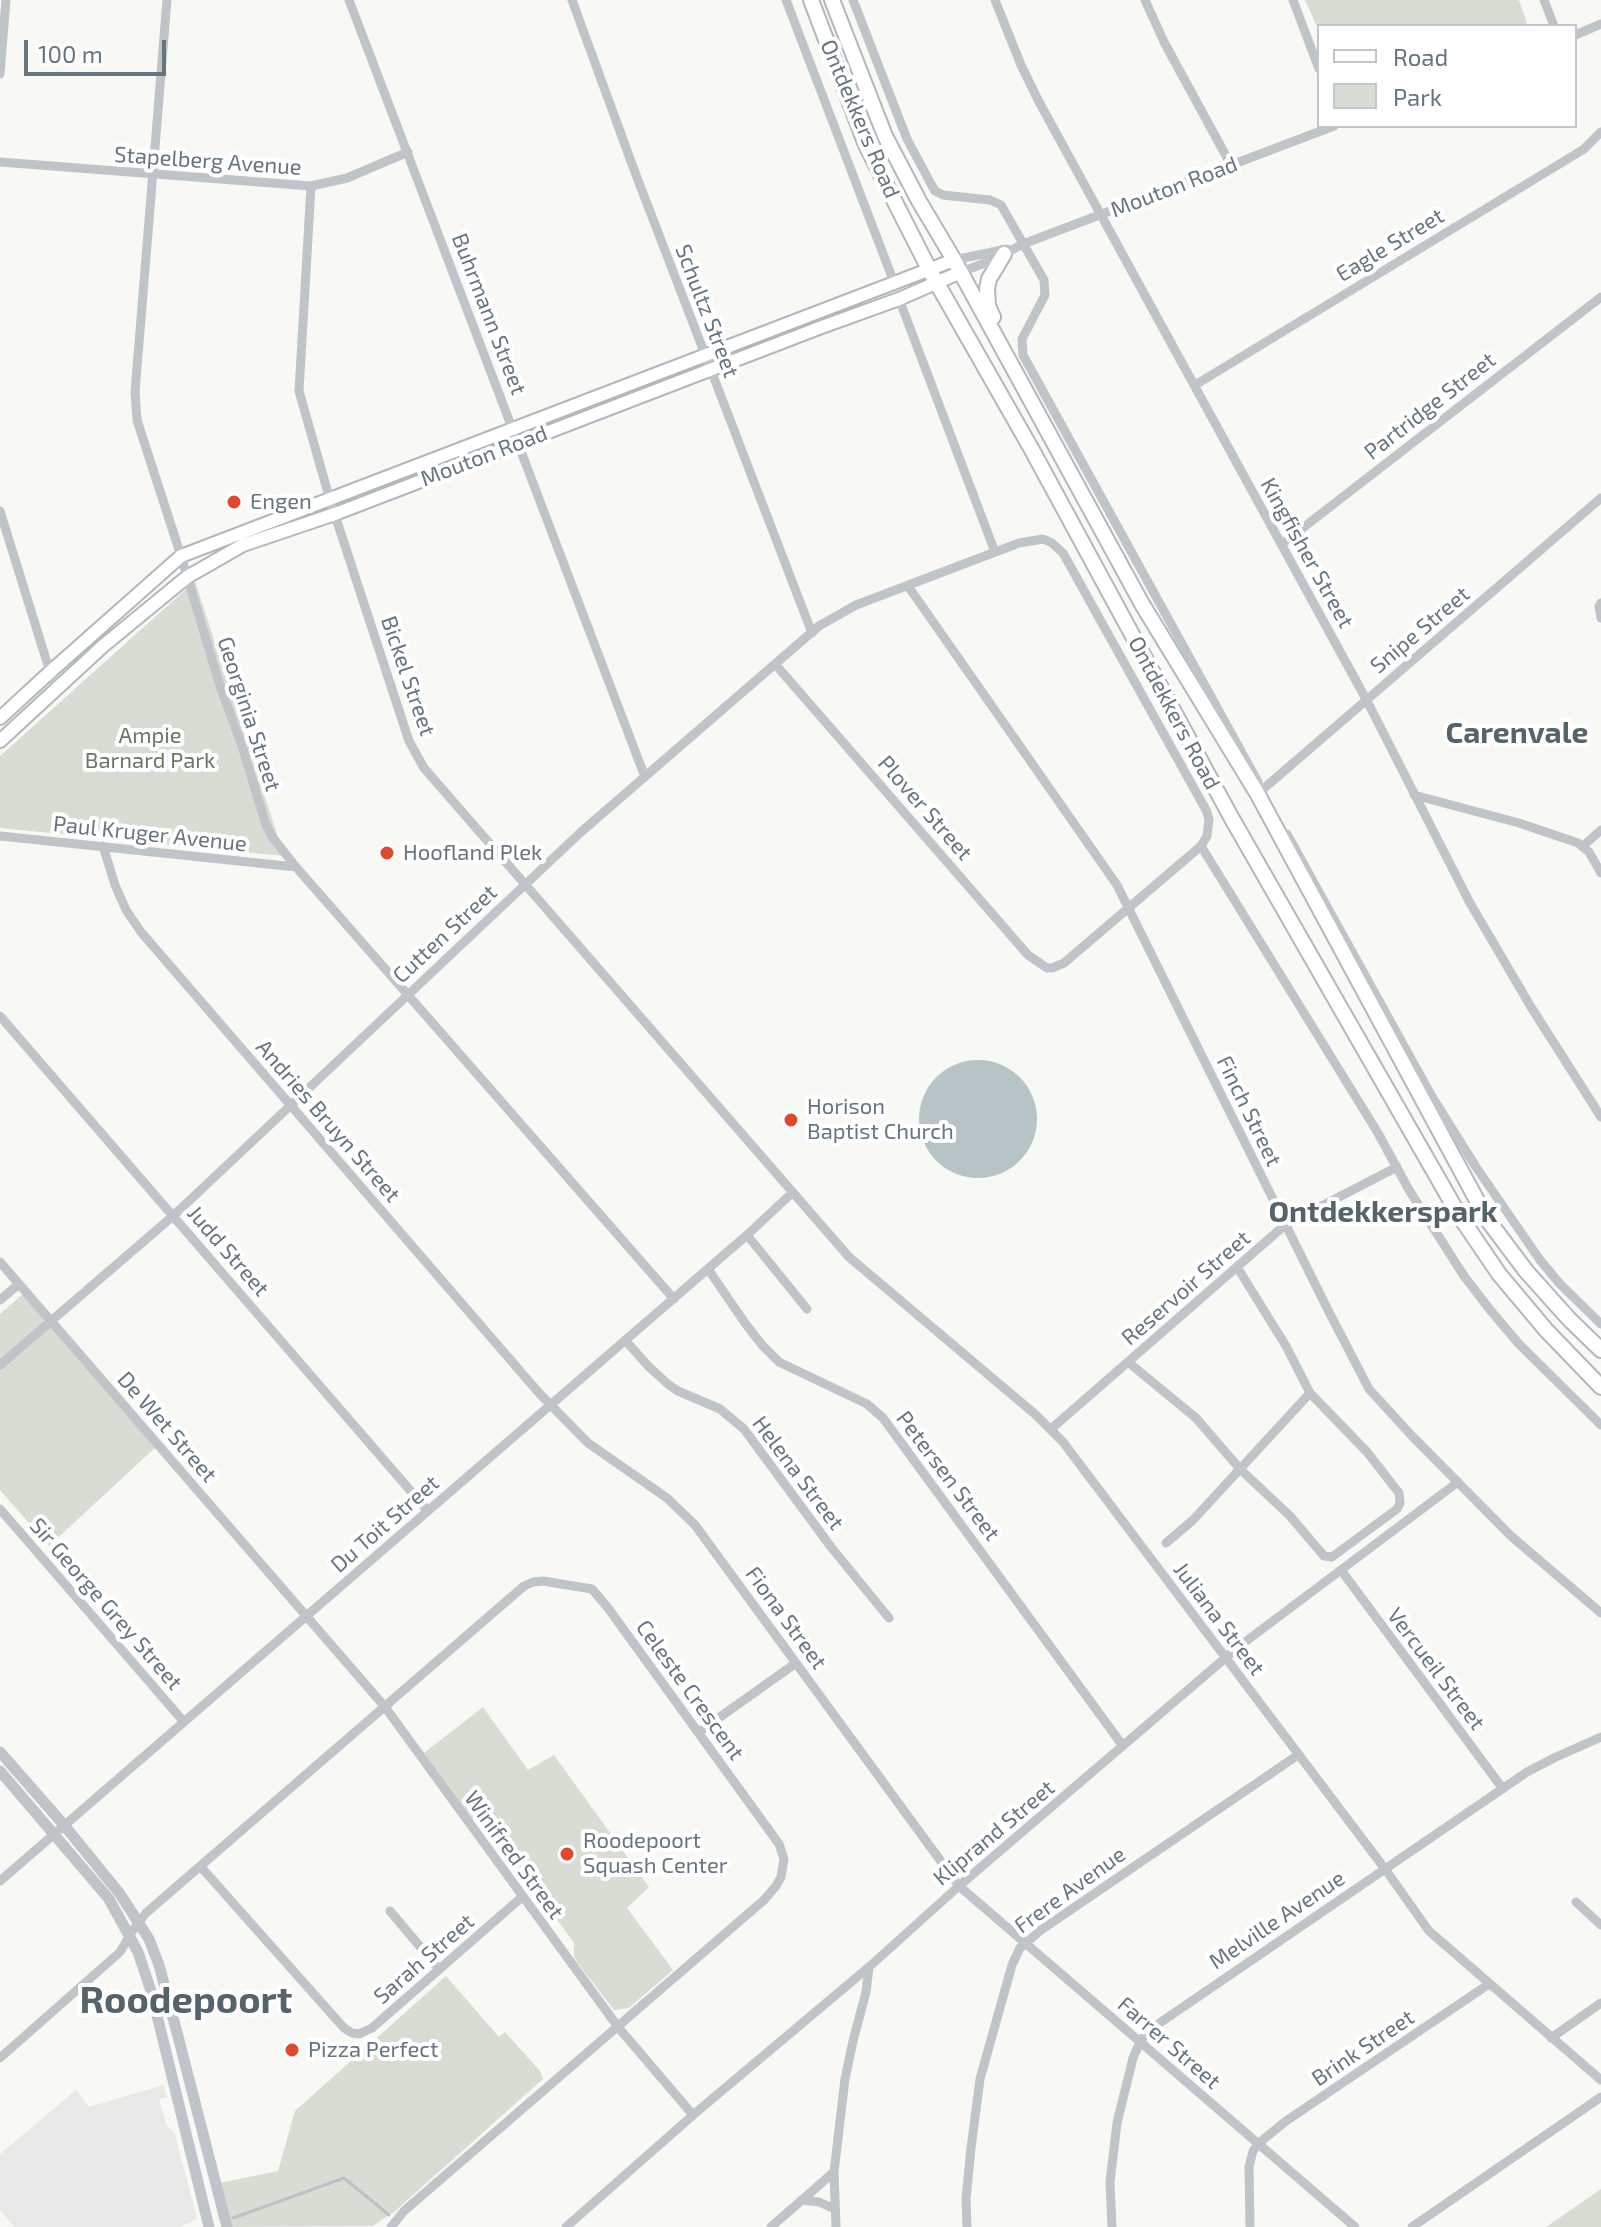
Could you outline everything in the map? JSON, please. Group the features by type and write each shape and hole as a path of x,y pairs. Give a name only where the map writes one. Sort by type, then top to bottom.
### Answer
{"main road":[{"name":"Ontdekkers Road","path":"811,0 866,145 933,277 1032,450 1231,817 1459,1215 1499,1274 1546,1330 1601,1387"},
{"name":"Ontdekkers Road","path":"832,0 885,136 919,201 958,266 1142,604 1257,793 1487,1219 1526,1271 1601,1350"},
{"path":"1012,366 987,297 989,279 1014,249"},
{"name":"Mouton Road","path":"0,741 103,646 187,577 243,545 335,514 899,299 933,277 958,266"},
{"name":"Mouton Road","path":"0,718 181,556 815,313 895,285 933,277"}],"street":[{"path":"0,74 6,0"},
{"name":"Georginia Street","path":"167,0 135,405 137,420 266,825 296,867 674,1299"},
{"name":"Buhrmann Street","path":"349,0 645,777"},
{"name":"Schultz Street","path":"572,0 812,633"},
{"name":"Ontdekkers Road","path":"786,0 895,285"},
{"name":"Ontdekkers Road","path":"853,0 907,139 935,191 943,195 998,202 1005,210 1014,249 1044,280 1044,298 1022,339 1021,349 1025,358 1431,1095 1476,1167 1548,1270 1601,1324"},
{"name":"Kingfisher Street","path":"995,0 1021,65 1100,216 1366,699 1470,903 1601,1117"},
{"path":"1145,0 1164,42 1231,165"},
{"path":"1293,0 1317,64"},
{"path":"1544,0 1553,24"},
{"path":"1577,34 1601,24"},
{"name":"Mouton Road","path":"958,266 1014,249 1329,128"},
{"name":"Eagle Street","path":"1195,385 1584,149 1601,132"},
{"name":"Stapelberg Avenue","path":"0,162 311,186 347,178 408,152"},
{"name":"Bickel Street","path":"311,186 299,391 330,500 413,749 424,768 792,1193"},
{"name":"Partridge Street","path":"1282,544 1601,297"},
{"path":"899,299 995,552"},
{"name":"Snipe Street","path":"1262,790 1599,502"},
{"path":"0,511 57,687"},
{"name":"Ontdekkers Road","path":"1033,539 1047,540 1063,553 1206,810 1208,831 1201,846"},
{"name":"Cutten Street","path":"0,1365 173,1216 526,884 819,626 856,605 1033,539"},
{"name":"Finch Street","path":"908,586 1111,876 1369,1389 1511,1536 1601,1613"},
{"path":"1601,603 1601,618"},
{"name":"Plover Street","path":"775,664 1038,964 1052,968 1064,963 1128,907"},
{"path":"1414,795 1556,834 1583,846 1601,873"},
{"path":"1583,846 1601,830"},
{"name":"Paul Kruger Avenue","path":"0,836 296,867"},
{"name":"Andries Bruyn Street","path":"103,846 115,885 134,923 550,1405"},
{"path":"1128,907 1201,846 1446,1248 1483,1302 1519,1344 1601,1425"},
{"name":"Judd Street","path":"0,1016 428,1511"},
{"name":"Reservoir Street","path":"1051,1429 1285,1225 1397,1167"},
{"name":"Du Toit Street","path":"0,1881 674,1299 792,1193"},
{"name":"Juliana Street","path":"792,1193 860,1268 1051,1429 1085,1470 1429,1931 1601,2080"},
{"path":"747,1235 807,1309"},
{"name":"De Wet Street","path":"0,1262 307,1616"},
{"path":"1128,1362 1196,1418 1240,1469 1290,1516 1324,1556 1332,1557 1397,1509 1399,1493 1367,1452 1310,1393 1286,1346 1237,1267"},
{"name":"Petersen Street","path":"708,1269 745,1323 779,1362 867,1404 883,1418 1123,1746"},
{"path":"0,1300 19,1284"},
{"name":"Helena Street","path":"625,1340 669,1385 720,1409 744,1429 831,1547 889,1618"},
{"path":"1166,1543 1193,1520 1310,1393"},
{"name":"Fiona Street","path":"550,1405 597,1451 667,1498 691,1519 959,1886"},
{"name":"Kliprand Street","path":"566,2227 1226,1658 1458,1482"},
{"name":"Sir George Grey Street","path":"0,1509 184,1722"},
{"name":"Vercueil Street","path":"1341,1570 1503,1789"},
{"name":"Celeste Crescent","path":"0,2058 120,1952 139,1921 524,1586 543,1581 586,1587 597,1594 779,1844 784,1859 781,1877 764,1900 404,2211 391,2227"},
{"name":"Winifred Street","path":"307,1616 385,1707 618,2027 693,2115"},
{"path":"699,1732 796,1663"},
{"name":"Melville Avenue","path":"1112,2227 1113,2145 1128,2074 1140,2042 1153,2027 1503,1789 1545,1762 1601,1737"},
{"path":"0,1752 64,1825 139,1921 159,1965 227,2227"},
{"name":"Frere Avenue","path":"967,2227 966,2199 980,2079 1017,1952 1048,1924 1298,1755"},
{"path":"0,1771 109,1899 130,1936 151,1991 209,2227"},
{"name":"Sarah Street","path":"201,1867 344,2028 359,2034 372,2028 522,1897"},
{"name":"Farrer Street","path":"959,1886 1355,2227"},
{"path":"1576,1902 1601,1925"},
{"path":"390,1911 439,1969"},
{"path":"836,2227 834,2172 845,2079 869,1967"},
{"name":"Brink Street","path":"1259,2143 1286,2121 1489,1984"},
{"path":"1551,2038 1601,2003"},
{"path":"1412,2227 1601,2097"},
{"path":"1250,2227 1249,2167 1253,2151 1259,2143"},
{"path":"771,2227 834,2172"},
{"path":"802,2200 819,2202 835,2209"}],"shaded area":[{"path":"978,1060 1001,1064 1020,1077 1033,1096 1037,1119 1033,1142 1020,1161 1001,1174 978,1178 955,1174 936,1161 923,1142 919,1119 923,1096 936,1077 955,1064"},
{"path":"164,2085 167,2097 159,2099 166,2124 175,2134 197,2219 180,2227 14,2227 0,2210 0,2154 76,2090 89,2107"}],"green space":[{"path":"1305,0 1519,0 1527,23 1317,24 1317,27"},
{"name":"Ampie Barnard Park","path":"195,581 284,856 0,828 0,756"},
{"path":"24,1293 157,1446 49,1546 0,1490 0,1314"},
{"name":"Roodepoort Squash Center","path":"483,1707 528,1770 554,1755 649,1887 627,1908 673,1970 629,2008 614,2010 574,1957 574,1943 480,1814 472,1820 424,1753"},
{"path":"446,1976 499,2037 505,2032 540,2071 543,2079 394,2212 373,2226 232,2227 219,2183 278,2171 295,2111"},
{"path":"1601,2189 1601,2227 1546,2227"}],"waterway":[{"path":"233,2218 344,2178 389,2215"}],"place":[{"name":"Engen","path":"234,502"},
{"name":"Hoofland Plek","path":"387,853"},
{"name":"Horison Baptist Church","path":"791,1120"},
{"name":"Roodepoort Squash Center","path":"567,1854"},
{"name":"Pizza Perfect","path":"292,2050"}],"district":[{"name":"Carenvale","path":"1517,733"},
{"name":"Ontdekkerspark","path":"1383,1212"},
{"name":"Roodepoort","path":"186,2000"}]}
